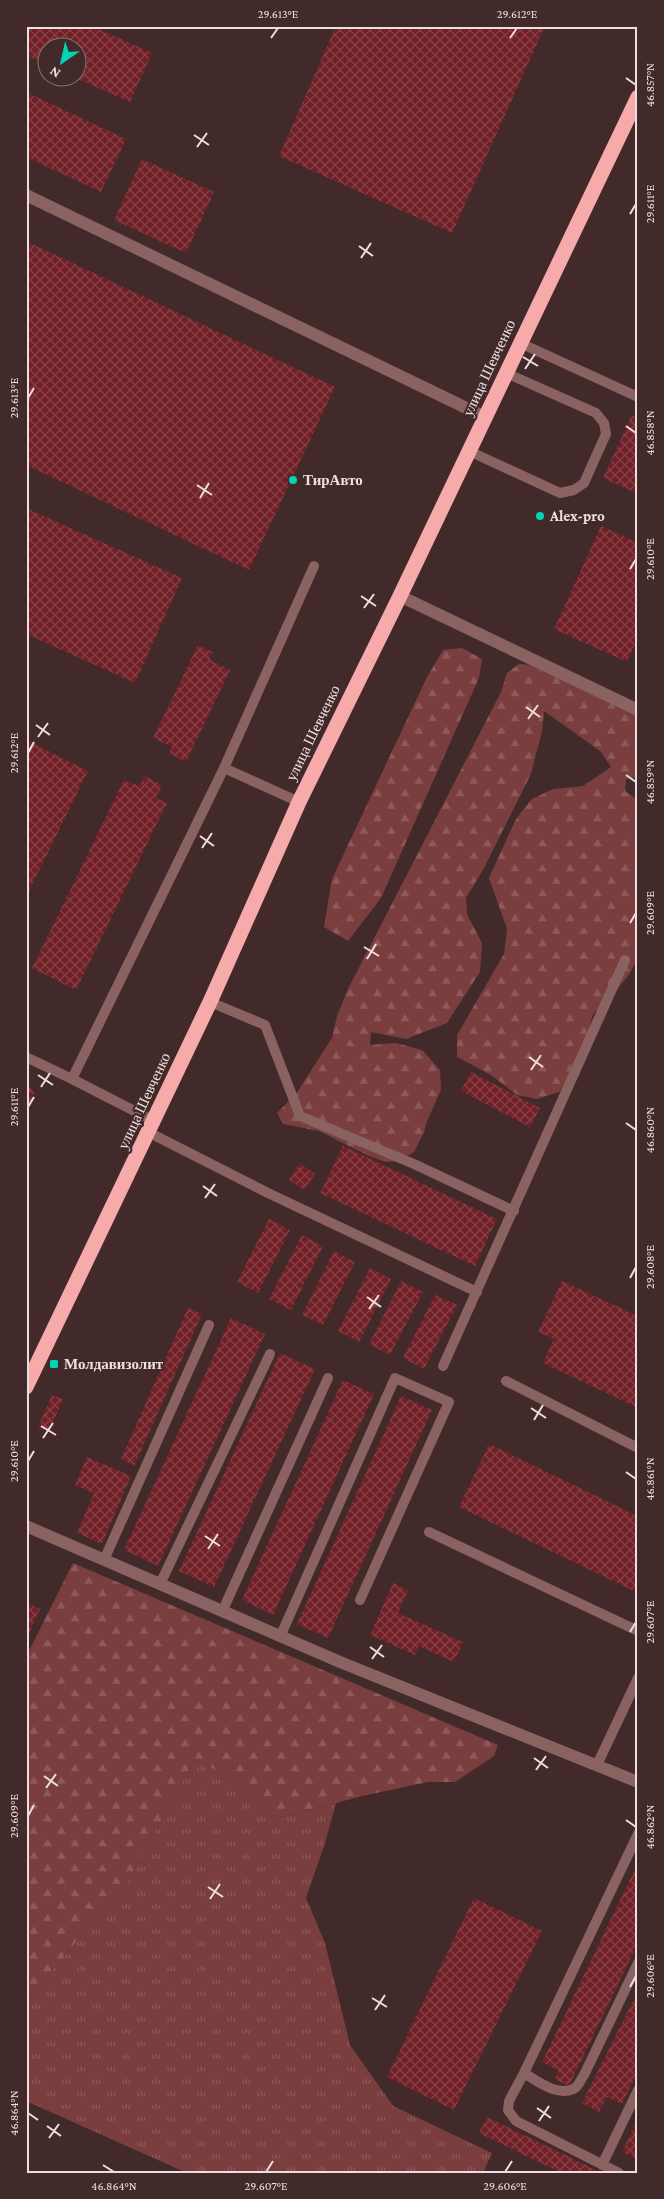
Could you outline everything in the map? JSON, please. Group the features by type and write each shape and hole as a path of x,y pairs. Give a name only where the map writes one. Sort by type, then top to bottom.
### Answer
{"highway":[{"name":"улица Шевченко","path":"26,1387 210,1002 299,802 400,596 638,97"}],"street":[{"path":"26,195 486,417"},
{"path":"400,596 638,710"},
{"path":"26,1526 280,1637 638,1782"}],"lane":[{"path":"520,343 638,397"},
{"path":"469,451 560,493 574,490 584,483 606,434 604,423 596,413 506,373"},
{"path":"72,1079 224,768 314,566"},
{"path":"224,768 299,802"},
{"path":"443,1366 514,1211 624,960"},
{"path":"210,1002 265,1025 300,1116 414,1164 514,1211"},
{"path":"26,1057 72,1079 151,1127 268,1193 477,1292"},
{"path":"104,1560 209,1325"},
{"path":"160,1584 270,1354"},
{"path":"222,1612 328,1378"},
{"path":"280,1637 395,1378 449,1402 360,1600"},
{"path":"506,1381 638,1448"},
{"path":"429,1532 638,1631"},
{"path":"598,1765 638,1678"},
{"path":"619,2173 516,2121 508,2110 509,2101 638,1834"},
{"path":"524,2073 565,2092 576,2087 584,2075 638,1963"},
{"path":"602,2166 638,2090"}],"green space":[{"path":"462,648 482,659 479,678 381,898 348,941 324,927 332,879 426,679 443,650"},
{"path":"519,664 530,665 638,716 638,777 626,779 625,791 638,800 638,959 628,976 611,997 593,1014 583,1051 559,1092 537,1099 517,1095 491,1075 457,1057 457,1035 504,954 507,929 489,878 516,819 532,799 553,789 583,786 611,767 600,751 544,711 542,731 531,774 484,868 466,898 467,914 482,943 480,972 447,1023 406,1039 371,1032 370,1045 396,1043 422,1050 440,1070 441,1090 414,1152 398,1161 386,1162 369,1156 319,1131 283,1124 277,1113 296,1094 332,1038 337,1016 348,989 501,692 507,673"},
{"path":"73,1563 498,1745 494,1756 455,1782 428,1782 362,1796 279,1818 272,1815 261,1797 195,1758 128,1881 26,2001 26,1657"},
{"path":"195,1758 261,1797 272,1815 279,1818 336,1803 325,1843 306,1898 325,1943 350,2045 393,2106 492,2153 483,2173 187,2173 26,2101 26,2001 128,1881"}],"building":[{"path":"26,26 92,26 152,53 130,102 88,83 88,38 38,38 38,61 26,56"},
{"path":"336,26 545,26 452,233 279,156"},
{"path":"26,92 126,139 101,192 26,157"},
{"path":"142,159 214,192 186,253 114,220"},
{"path":"26,241 335,387 249,570 26,465"},
{"path":"632,415 638,418 638,494 603,478"},
{"path":"26,508 182,578 135,683 26,634"},
{"path":"601,526 638,543 638,638 627,662 554,629"},
{"path":"198,645 213,652 210,660 230,670 186,762 169,753 172,747 153,738"},
{"path":"26,740 88,771 26,897"},
{"path":"144,776 162,785 156,798 167,803 76,990 32,968 124,780 139,786"},
{"path":"471,1072 540,1108 530,1127 461,1091"},
{"path":"26,1086 35,1091 26,1110"},
{"path":"343,1146 497,1219 475,1266 320,1193"},
{"path":"300,1163 315,1174 304,1190 289,1180"},
{"path":"269,1219 290,1230 258,1293 237,1282"},
{"path":"302,1235 323,1246 291,1310 269,1299"},
{"path":"334,1251 355,1262 323,1325 302,1315"},
{"path":"370,1268 391,1279 359,1342 338,1331"},
{"path":"401,1281 423,1292 390,1355 369,1344"},
{"path":"562,1281 638,1316 638,1408 543,1363 554,1339 538,1332"},
{"path":"435,1295 457,1305 424,1369 403,1358"},
{"path":"188,1308 202,1314 134,1466 121,1459"},
{"path":"231,1318 265,1334 158,1566 124,1550"},
{"path":"280,1353 315,1369 214,1587 179,1571"},
{"path":"343,1380 374,1394 273,1615 242,1600"},
{"path":"52,1395 63,1399 49,1432 38,1427"},
{"path":"401,1396 432,1410 328,1638 297,1624"},
{"path":"489,1444 638,1516 638,1593 459,1507"},
{"path":"87,1457 131,1476 102,1544 77,1533 94,1493 75,1485"},
{"path":"393,1583 408,1590 398,1613 463,1642 454,1662 419,1646 415,1655 370,1635"},
{"path":"26,1603 40,1609 26,1640"},
{"path":"638,1863 638,1943 569,2086 554,2079 559,2071 542,2062"},
{"path":"474,1898 542,1931 454,2110 387,2077"},
{"path":"638,1991 638,2072 622,2104 607,2097 599,2112 582,2103"},
{"path":"487,2117 602,2173 561,2173 479,2133"},
{"path":"638,2118 638,2159 622,2152"}],"place":[{"name":"ТирАвто","path":"293,480"},
{"name":"Alex-pro","path":"540,516"},
{"name":"Молдавизолит","path":"54,1364"}]}
